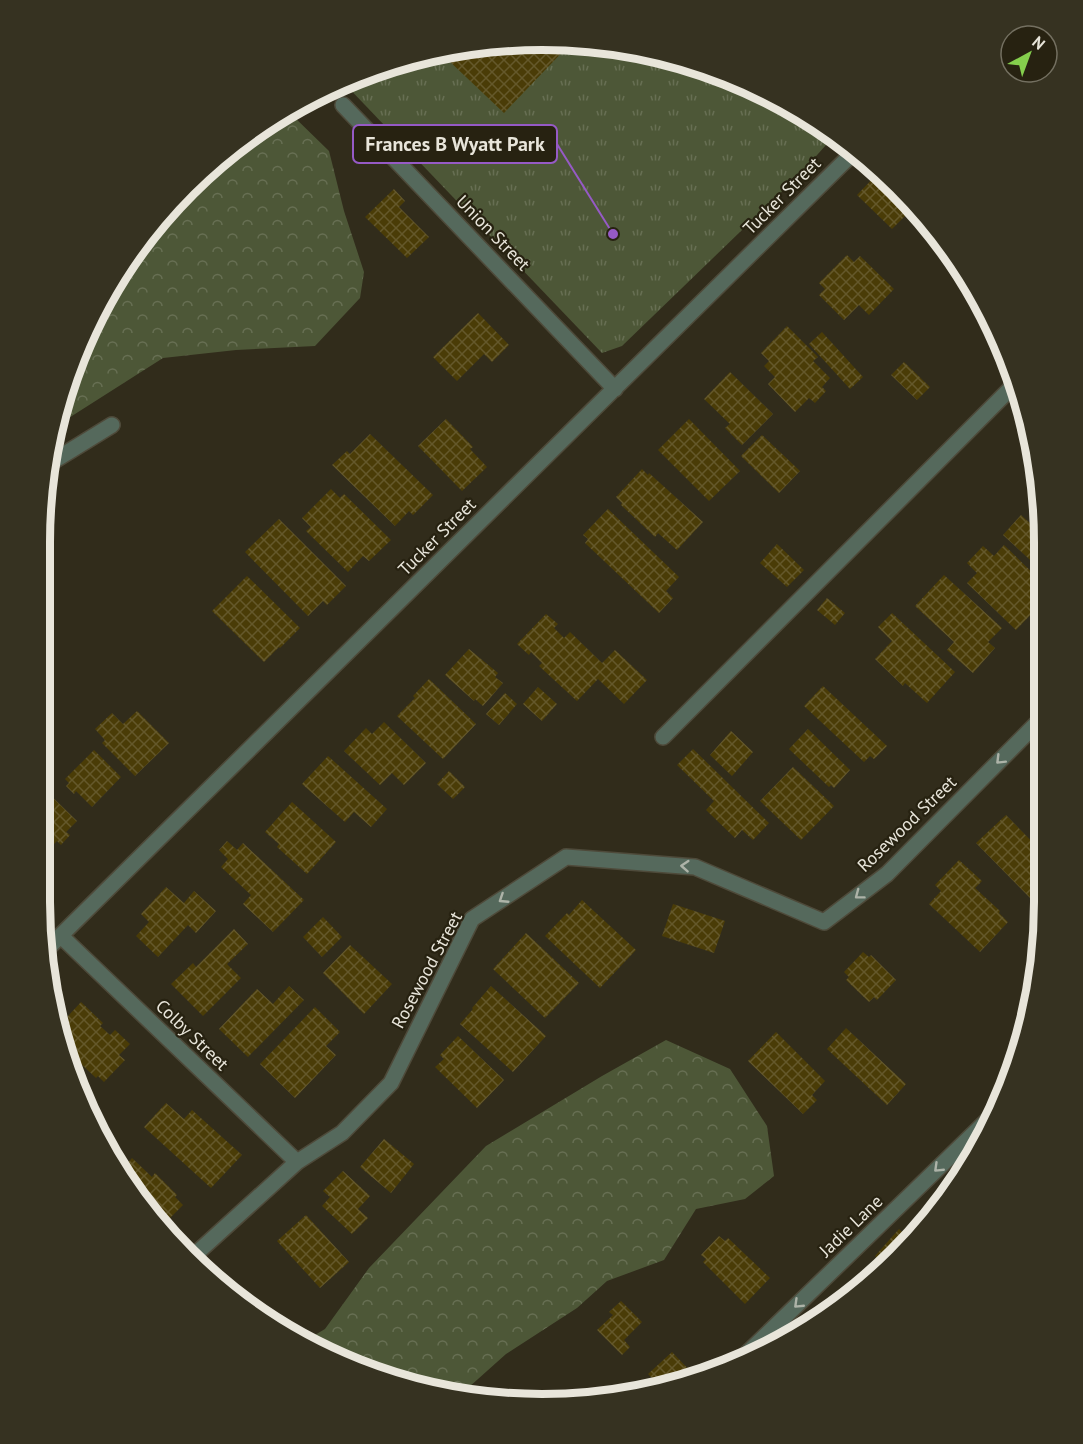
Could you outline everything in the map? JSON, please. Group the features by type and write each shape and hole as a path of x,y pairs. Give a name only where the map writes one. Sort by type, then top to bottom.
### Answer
{"street":[{"name":"Union Street","path":"343,105 615,389"},
{"name":"Tucker Street","path":"52,945 849,157"},
{"path":"663,737 1009,390"},
{"path":"57,459 112,425"},
{"name":"Rosewood Street","path":"197,1253 297,1162 342,1132 391,1083 472,919 566,857 695,867 824,922 887,874 1034,726"},
{"name":"Colby Street","path":"61,936 297,1162"},
{"name":"Jadie Lane","path":"756,1345 978,1130"}],"green space":[{"path":"542,50 606,54 669,66 730,87 788,115 829,142 801,173 622,346 602,353 349,89 414,66 477,54"},
{"path":"294,116 329,151 344,211 364,272 360,298 315,346 236,350 163,358 65,421 87,353 100,324 115,295 151,242 172,217 217,172 268,132"},
{"path":"666,1040 730,1069 767,1126 774,1176 745,1199 696,1209 664,1260 607,1281 577,1308 506,1354 467,1388 414,1378 383,1368 311,1337 325,1329 369,1268 486,1146"}],"building":[{"path":"509,51 564,51 504,113 447,59"},
{"path":"873,179 908,213 892,229 857,195"},
{"path":"394,189 405,201 399,207 429,237 407,258 365,217"},
{"path":"847,255 854,262 860,256 894,289 869,315 859,305 844,320 819,295 825,289 819,283"},
{"path":"478,313 509,345 492,362 484,354 457,381 433,357"},
{"path":"787,326 818,357 813,361 830,378 822,387 826,391 815,403 809,398 795,412 768,384 775,377 764,366 769,361 761,353"},
{"path":"822,332 863,377 850,389 809,344"},
{"path":"904,362 930,387 917,400 891,375"},
{"path":"730,372 773,414 742,445 725,428 730,424 704,399"},
{"path":"446,419 473,447 470,449 487,467 462,491 418,446"},
{"path":"689,419 740,471 709,501 658,450"},
{"path":"370,434 433,495 413,515 409,511 395,526 332,465 347,451 350,454"},
{"path":"762,435 800,471 779,493 741,456"},
{"path":"642,469 703,522 677,550 658,533 655,537 621,505 622,503 616,497"},
{"path":"331,489 340,498 344,494 391,540 369,561 363,556 348,572 306,531 311,527 302,518"},
{"path":"608,509 679,577 666,591 673,598 659,613 585,543 588,539 583,535"},
{"path":"1021,515 1031,524 1033,522 1034,563 1003,535"},
{"path":"279,519 346,586 327,605 323,601 308,616 245,552"},
{"path":"777,544 804,570 787,587 760,563"},
{"path":"1004,545 1034,574 1034,598 1032,600 1034,611 1016,630 967,583 977,573 967,563 983,546 994,556"},
{"path":"944,575 1002,628 988,642 995,648 973,673 947,650 954,642 915,606"},
{"path":"247,576 300,628 264,662 212,611"},
{"path":"827,598 845,613 835,625 817,610"},
{"path":"892,613 955,672 927,703 905,683 903,686 875,659 892,641 878,627"},
{"path":"546,614 558,624 554,628 564,638 570,632 602,663 615,650 647,680 624,704 598,679 577,701 539,666 542,663 531,652 529,655 517,644"},
{"path":"469,649 498,673 495,677 503,683 483,706 475,699 474,701 445,675"},
{"path":"429,679 476,724 443,759 397,716 415,698 413,696"},
{"path":"823,686 887,746 874,759 870,756 864,762 804,706"},
{"path":"538,687 557,704 542,721 523,704"},
{"path":"505,693 517,704 499,725 486,714"},
{"path":"137,711 169,743 135,776 102,743 105,740 95,729 112,713 123,724"},
{"path":"384,722 426,763 404,785 392,773 380,785 344,751 366,728 372,734"},
{"path":"808,729 850,770 834,788 831,785 829,787 789,749"},
{"path":"731,731 753,752 732,776 710,755"},
{"path":"693,749 769,823 753,840 742,830 735,838 706,810 714,801 677,765"},
{"path":"94,750 121,777 92,807 76,791 74,794 66,786 69,783 65,779"},
{"path":"328,756 387,809 371,827 354,812 345,822 302,784"},
{"path":"793,767 834,806 801,840 760,801"},
{"path":"449,771 465,787 453,799 437,784"},
{"path":"50,795 77,821 66,832 70,835 61,845 57,841 50,848"},
{"path":"292,802 336,842 307,874 277,847 279,844 265,832"},
{"path":"1006,815 1034,844 1033,901 976,843"},
{"path":"227,841 237,850 243,843 304,900 273,932 243,904 251,895 221,867 228,859 219,850"},
{"path":"959,860 982,881 975,888 1000,911 999,913 1008,922 980,952 929,904 941,891 935,885"},
{"path":"166,887 184,903 194,891 216,911 196,933 188,925 158,957 136,936 149,922 141,914"},
{"path":"582,900 636,950 600,988 545,936"},
{"path":"673,904 725,921 714,953 662,936"},
{"path":"323,917 342,937 322,957 303,937"},
{"path":"234,929 248,944 227,964 241,978 203,1016 171,984 193,963 196,967"},
{"path":"526,933 579,983 545,1018 493,969"},
{"path":"350,945 392,984 364,1014 323,973"},
{"path":"863,952 869,957 871,955 896,980 877,1000 874,997 869,1002 846,980 849,977 844,972"},
{"path":"289,986 304,1000 248,1057 219,1029 257,989 273,1004"},
{"path":"491,986 546,1036 513,1072 460,1024"},
{"path":"81,1002 103,1023 100,1026 110,1035 115,1030 130,1044 119,1055 125,1060 104,1082 98,1076 96,1078 79,1062 77,1065 64,1020"},
{"path":"315,1007 340,1032 326,1046 336,1055 295,1098 260,1064"},
{"path":"846,1028 906,1084 887,1105 827,1049"},
{"path":"776,1032 825,1081 812,1095 817,1100 803,1114 748,1061"},
{"path":"458,1036 504,1080 477,1108 435,1067 444,1059 440,1055"},
{"path":"166,1103 184,1119 192,1110 242,1155 211,1188 144,1127"},
{"path":"384,1139 414,1164 391,1193 360,1167"},
{"path":"132,1158 152,1177 155,1173 177,1195 175,1197 183,1205 167,1221 126,1165"},
{"path":"343,1171 370,1196 358,1209 368,1218 352,1234 322,1206 330,1197 323,1191"},
{"path":"306,1215 349,1262 320,1288 277,1241"},
{"path":"899,1229 904,1234 879,1260 875,1256"},
{"path":"719,1236 725,1241 728,1238 770,1278 745,1304 703,1262 706,1259 701,1255"},
{"path":"621,1301 642,1322 624,1340 630,1347 622,1355 597,1330 613,1315 609,1312"},
{"path":"672,1352 690,1371 655,1381 648,1374"}],"place":[{"name":"Frances B Wyatt Park","path":"613,234"}]}
